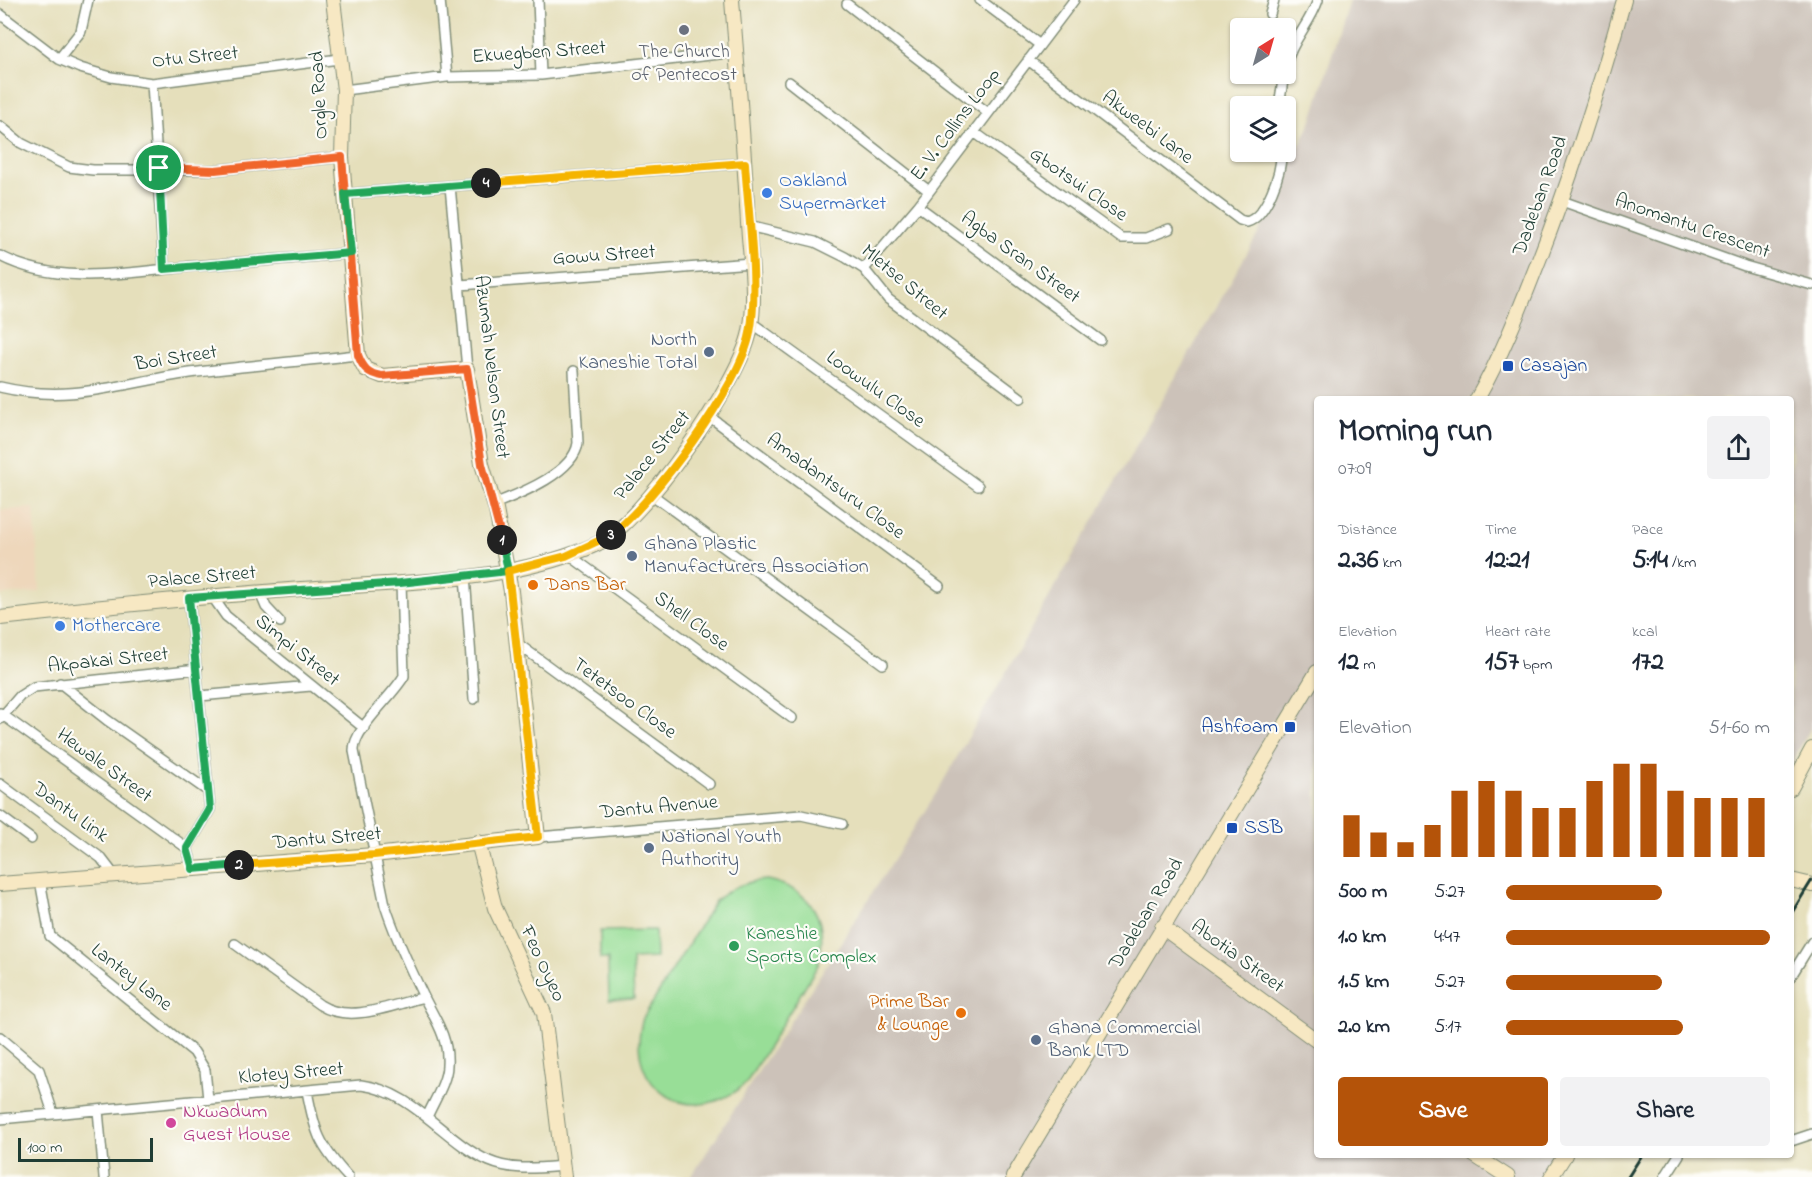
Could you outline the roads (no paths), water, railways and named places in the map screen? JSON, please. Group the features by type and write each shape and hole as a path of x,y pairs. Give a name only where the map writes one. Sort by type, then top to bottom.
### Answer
{"street":[{"path":"59,59 81,31 88,0"},
{"name":"Orgle Road","path":"333,0 344,90 342,157 358,355"},
{"path":"440,0 447,77"},
{"path":"538,0 541,75"},
{"name":"Palace Street","path":"0,618 189,598 400,583 508,571 569,555 599,543 614,533 651,494 710,417 739,368 752,323 745,163 732,0"},
{"path":"980,0 1040,45"},
{"name":"E. V. Collins Loop","path":"864,269 918,206 1074,0"},
{"path":"1270,14 1275,0"},
{"path":"1296,39 1306,26 1318,0"},
{"name":"Dadeban Road","path":"1479,396 1493,370 1562,201 1596,97 1624,0"},
{"path":"847,4 988,113"},
{"name":"Otu Street","path":"0,14 59,59 111,77 152,83 339,59"},
{"name":"Ekuegben Street","path":"344,90 447,77 541,75 736,52"},
{"name":"Akweebi Lane","path":"1028,60 1237,218 1247,222 1258,215 1268,198 1280,169 1280,162"},
{"path":"789,82 929,191"},
{"path":"152,83 164,269"},
{"path":"0,126 21,142 69,166 93,170 159,168 215,170 342,157"},
{"name":"Gbotsui Close","path":"974,132 1121,238 1146,238 1169,229"},
{"path":"345,194 745,163"},
{"name":"Azumah Nelson Street","path":"450,186 467,369 482,464 494,504 508,571 538,837"},
{"name":"Anomantu Crescent","path":"1562,201 1745,266 1812,285"},
{"name":"Agba Sran Street","path":"918,206 1100,340"},
{"name":"Mletse Street","path":"748,226 815,242 864,269 888,299 1021,398"},
{"path":"0,256 20,267 55,273 112,275 351,253"},
{"name":"Gowu Street","path":"460,285 751,263"},
{"name":"Loowulu Close","path":"752,323 978,486"},
{"path":"358,355 365,369 382,376 467,369"},
{"name":"Boi Street","path":"0,387 43,395 66,395 188,374 358,355"},
{"path":"494,504 544,482 576,451 578,443 574,372"},
{"name":"Amadantsuru Close","path":"710,417 939,585"},
{"path":"651,494 882,664"},
{"name":"Shell Close","path":"569,555 792,718"},
{"path":"465,576 474,699"},
{"path":"400,583 404,676 364,728 355,743 354,751 374,855 390,921 424,997 442,1030 447,1067 428,1117"},
{"path":"260,593 266,607 280,622"},
{"name":"Simpi Street","path":"212,596 226,615 364,728"},
{"path":"189,598 201,696 209,815 187,848 193,869"},
{"name":"Tetetsoo Close","path":"518,644 709,784"},
{"name":"Akpakai Street","path":"1,716 29,689 60,683 197,669"},
{"name":"Dadeban Road","path":"1013,1177 1314,677"},
{"path":"60,683 107,720 208,791"},
{"path":"201,696 311,686"},
{"name":"Hewale Street","path":"1,716 187,848"},
{"path":"1794,782 1812,749"},
{"name":"Dantu Link","path":"0,784 100,858 114,875"},
{"name":"Dantu Avenue","path":"478,842 801,815 842,824"},
{"path":"0,816 31,839"},
{"name":"Dantu Street","path":"0,884 374,855 478,842"},
{"name":"Feo Oyeo","path":"478,842 495,908 544,1013 563,1172"},
{"name":"Lantey Lane","path":"40,880 50,936 194,1052 205,1070 208,1099"},
{"path":"1794,881 1812,885"},
{"name":"Abotia Street","path":"1162,927 1314,1039"},
{"path":"1794,971 1812,942"},
{"path":"235,944 320,1005 336,1012 352,1014 424,997"},
{"path":"0,1037 39,1070 53,1113"},
{"name":"Klotey Street","path":"0,1119 357,1086 373,1087 407,1102 462,1144 489,1161 515,1168 563,1172"},
{"path":"307,1091 313,1121 321,1144 348,1177"},
{"path":"98,1110 104,1177"},
{"path":"1794,1140 1812,1134"},
{"path":"1479,1158 1508,1177"},
{"path":"1551,1177 1563,1158"},
{"path":"1665,1177 1677,1158"}],"railway":[{"path":"1794,909 1812,880"},
{"path":"1628,1177 1640,1158"}],"place":[{"name":"The Church of Pentecost","path":"684,30"},
{"name":"Oakland Supermarket","path":"767,193"},
{"name":"North Kaneshie Total","path":"709,352"},
{"name":"Casajan","path":"1508,366"},
{"name":"Ghana Plastic Manufacturers Association","path":"632,556"},
{"name":"Dans Bar","path":"533,585"},
{"name":"Mothercare","path":"60,626"},
{"name":"Ashfoam","path":"1290,727"},
{"name":"SSB","path":"1232,828"},
{"name":"National Youth Authority","path":"649,848"},
{"name":"Kaneshie Sports Complex","path":"734,946"},
{"name":"Prime Bar & Lounge","path":"961,1013"},
{"name":"Ghana Commercial Bank LTD","path":"1036,1040"},
{"name":"Nkwadum Guest House","path":"171,1123"}]}
